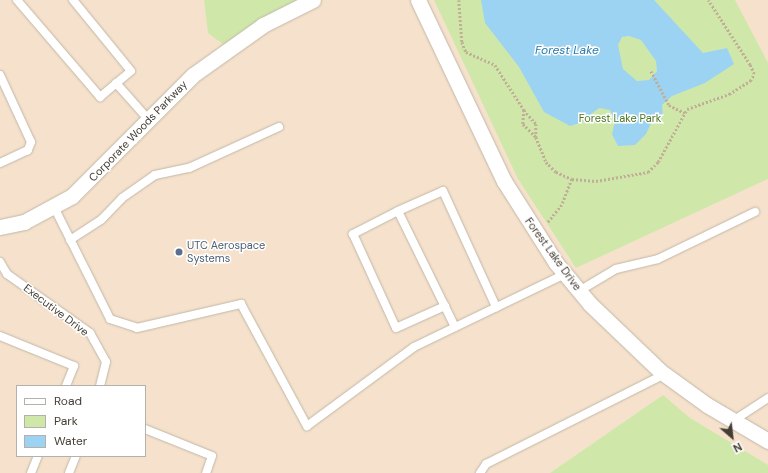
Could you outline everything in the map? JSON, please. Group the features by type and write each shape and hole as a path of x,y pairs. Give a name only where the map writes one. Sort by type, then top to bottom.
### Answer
{"street":[{"name":"Corporate Woods Parkway","path":"0,227 24,222 54,207 94,178 148,119 227,49 313,0"},
{"name":"Forest Lake Drive","path":"418,0 504,181 536,234 565,274 628,343 665,374 733,421 768,441"}],"lane":[{"path":"17,0 100,97 131,71 73,0"},
{"path":"0,75 31,142 28,150 0,163"},
{"path":"116,83 148,119"},
{"path":"70,240 101,220 122,198 155,175 189,168 279,127"},
{"path":"445,306 396,328 353,234 398,211 443,192 496,307"},
{"path":"54,207 110,319 137,328 241,304 307,426 414,347 565,274"},
{"path":"398,211 455,327"},
{"path":"579,291 616,270 658,259 755,212"},
{"name":"Executive Drive","path":"0,262 6,274 90,333 106,362 100,385"},
{"path":"0,336 74,366 66,385"},
{"path":"480,473 486,464 665,374"},
{"path":"733,421 768,398"},
{"path":"146,429 212,456 206,473"},
{"path":"31,473 38,457"},
{"path":"69,473 76,457"}],"path":[{"path":"459,0 462,42 466,52 496,65 524,110 536,124 536,137 546,162 556,172 572,179 596,181 648,172 655,167 683,122 685,113 694,106 738,90 754,74 708,0"},
{"path":"651,72 669,105 685,113"},
{"path":"524,110 522,124 536,137"},
{"path":"536,234 562,205 572,179"}],"shaded area":[{"path":"0,0 768,0 768,473 0,473"}],"green space":[{"path":"204,0 302,0 224,45 208,33"},
{"name":"Forest Lake Park","path":"434,0 735,0 768,63 768,179 576,268 518,179"},
{"path":"663,395 690,418 768,465 768,473 550,473"}],"water":[{"name":"Forest Lake","path":"481,0 654,0 703,53 727,48 734,64 705,83 672,96 662,105 663,117 655,115 646,134 635,145 618,146 612,134 615,121 610,110 599,108 580,123 570,126 544,112 519,67 485,23","holes":["629,36 641,40 656,61 657,71 649,80 637,81 623,69 618,45 622,37"]}],"place":[{"name":"UTC Aerospace Systems","path":"179,252"}]}
